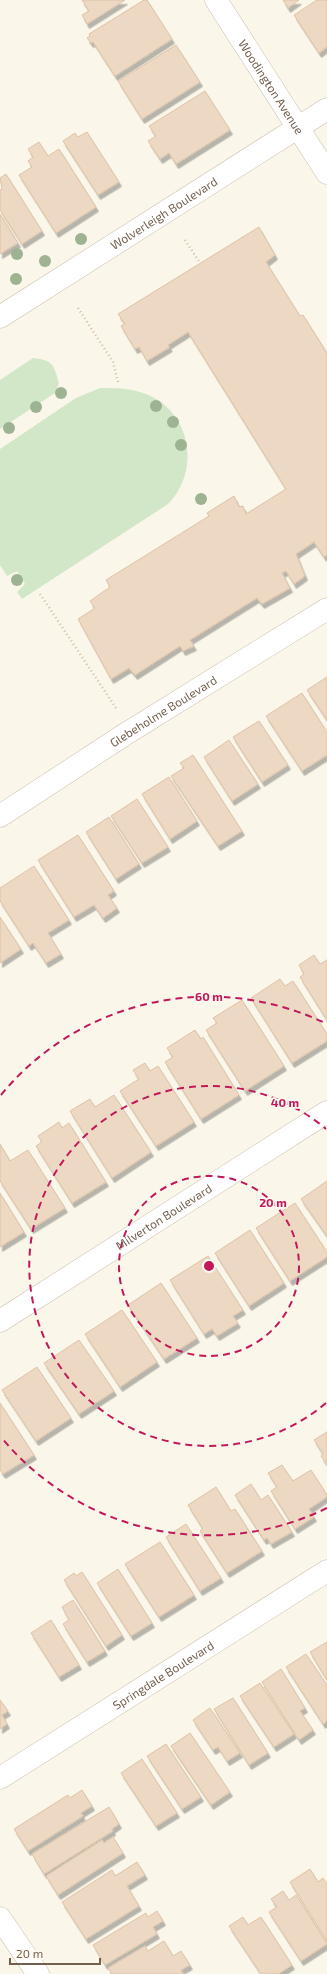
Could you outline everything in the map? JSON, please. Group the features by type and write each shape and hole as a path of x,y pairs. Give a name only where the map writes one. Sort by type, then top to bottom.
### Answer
{"street":[{"name":"Woodington Avenue","path":"216,0 327,173"},
{"name":"Wolverleigh Boulevard","path":"0,317 327,109"},
{"name":"Glebeholme Boulevard","path":"0,816 124,735 327,609"},
{"name":"Milverton Boulevard","path":"0,1320 327,1112"},
{"name":"Springdale Boulevard","path":"0,1778 327,1571"},
{"path":"0,1918 38,1974"}],"path":[{"path":"185,240 200,263"},
{"path":"78,308 113,362 118,382"},
{"path":"40,594 117,710"}],"green space":[{"path":"33,358 45,360 52,364 59,383 55,393 0,429 0,380"},
{"path":"100,388 135,391 149,395 168,409 178,420 184,434 187,448 187,463 184,478 178,492 168,504 22,599 17,592 25,584 17,571 7,576 0,565 0,449 76,398"}],"building":[{"path":"82,0 125,0 87,24 82,15 89,11"},
{"path":"144,0 147,0 172,39 115,76 93,42 91,43 87,38 90,36 89,34"},
{"path":"283,0 299,0 288,8"},
{"path":"317,0 327,0 327,47 319,53 294,15"},
{"path":"176,45 200,82 142,119 118,81"},
{"path":"205,91 230,130 176,164 169,153 160,159 148,141 156,136 149,126"},
{"path":"87,132 119,182 98,195 63,141 75,133 78,137"},
{"path":"39,142 48,156 59,149 96,207 56,233 19,175 32,167 28,161 33,157 28,149"},
{"path":"6,174 42,231 22,244 0,210 0,190 2,189 0,178"},
{"path":"0,214 18,243 0,254"},
{"path":"259,227 275,255 266,262 300,316 303,315 327,353 327,555 324,557 314,542 296,554 305,576 294,584 286,571 282,573 290,588 262,604 257,598 190,640 194,646 183,651 180,646 135,675 129,668 111,679 78,619 95,608 90,601 110,587 106,580 209,516 207,513 234,496 239,507 243,506 246,514 286,489 188,332 168,345 170,347 147,361 139,347 135,349 121,326 125,324 118,314"},
{"path":"327,677 327,720 307,690"},
{"path":"302,693 327,732 327,755 302,771 266,716"},
{"path":"259,721 288,765 262,782 233,737"},
{"path":"229,740 258,784 232,801 204,757"},
{"path":"193,755 242,831 218,846 171,776 184,768 180,763"},
{"path":"169,777 197,821 170,839 142,794"},
{"path":"137,799 168,847 142,863 111,816"},
{"path":"109,817 139,864 116,879 86,832"},
{"path":"78,835 114,891 108,895 117,908 103,918 94,905 74,917 38,860"},
{"path":"34,866 69,920 48,933 61,954 46,963 33,943 29,946 0,901 0,888"},
{"path":"0,917 21,949 0,963"},
{"path":"314,955 320,964 327,960 327,1020 300,977 304,974 299,965"},
{"path":"280,979 285,986 293,981 327,1034 327,1041 292,1063 251,998"},
{"path":"242,1000 284,1066 245,1091 206,1030 217,1023 213,1018"},
{"path":"195,1030 201,1039 203,1037 239,1095 201,1119 165,1062 173,1057 167,1048"},
{"path":"145,1063 150,1071 158,1066 194,1122 156,1146 120,1091 139,1079 133,1070"},
{"path":"114,1095 151,1152 112,1178 70,1111 90,1099 95,1107"},
{"path":"59,1122 62,1128 69,1123 106,1182 72,1203 36,1146 42,1142 38,1136"},
{"path":"0,1144 10,1161 28,1150 65,1208 31,1229 0,1181"},
{"path":"327,1181 327,1236 301,1199"},
{"path":"0,1193 24,1232 0,1247"},
{"path":"295,1203 327,1252 327,1257 290,1281 256,1228"},
{"path":"250,1230 284,1283 249,1306 215,1253"},
{"path":"208,1256 243,1310 233,1316 238,1323 217,1336 212,1329 204,1334 170,1280"},
{"path":"161,1283 197,1338 164,1359 128,1305"},
{"path":"122,1310 157,1362 120,1387 85,1334"},
{"path":"79,1340 114,1391 79,1414 44,1363"},
{"path":"37,1367 71,1418 36,1441 2,1390"},
{"path":"0,1403 34,1455 3,1474 0,1470"},
{"path":"327,1432 327,1465 321,1456 323,1454 314,1440"},
{"path":"282,1465 293,1481 311,1470 327,1495 327,1497 309,1509 314,1517 295,1529 271,1491 277,1487 268,1473"},
{"path":"251,1484 261,1500 268,1495 292,1532 271,1544 267,1538 264,1540 235,1495"},
{"path":"216,1487 231,1511 235,1509 262,1551 227,1573 200,1531 203,1529 188,1505"},
{"path":"186,1524 221,1578 200,1591 166,1537"},
{"path":"160,1542 194,1595 159,1617 125,1564"},
{"path":"118,1569 152,1623 131,1636 97,1583"},
{"path":"82,1572 122,1635 106,1646 64,1580 74,1573 76,1576"},
{"path":"73,1600 105,1651 87,1662 63,1624 69,1620 62,1607"},
{"path":"51,1620 79,1665 59,1677 31,1633"},
{"path":"327,1642 327,1680 310,1652"},
{"path":"306,1654 327,1685 327,1721 323,1724 286,1667"},
{"path":"281,1669 305,1708 300,1711 313,1730 299,1740 262,1682"},
{"path":"260,1683 294,1734 274,1747 240,1696"},
{"path":"233,1698 268,1753 249,1765 214,1709"},
{"path":"0,1700 8,1711 2,1715 7,1724 0,1729"},
{"path":"210,1708 240,1753 227,1761 218,1747 213,1750 193,1720"},
{"path":"190,1733 230,1792 211,1805 171,1746"},
{"path":"166,1744 201,1797 182,1809 147,1756"},
{"path":"142,1759 177,1813 156,1826 121,1773"},
{"path":"82,1790 92,1806 81,1813 83,1816 28,1851 14,1829 68,1795 70,1798"},
{"path":"109,1807 119,1824 112,1829 113,1831 44,1874 32,1854"},
{"path":"113,1837 123,1853 58,1895 46,1876 102,1840 104,1843"},
{"path":"137,1862 145,1875 127,1886 139,1906 86,1939 62,1902 112,1870 115,1876"},
{"path":"310,1869 318,1882 323,1878 327,1884 327,1941 290,1882"},
{"path":"283,1891 289,1900 296,1895 327,1944 301,1961 269,1912 277,1907 271,1899"},
{"path":"157,1911 163,1921 153,1927 157,1934 105,1965 93,1945 146,1913 148,1917"},
{"path":"243,1917 248,1925 261,1917 292,1965 278,1974 261,1974 229,1926"},
{"path":"164,1941 173,1956 181,1951 190,1965 181,1970 183,1974 112,1974 108,1968 145,1946 148,1951"}]}
